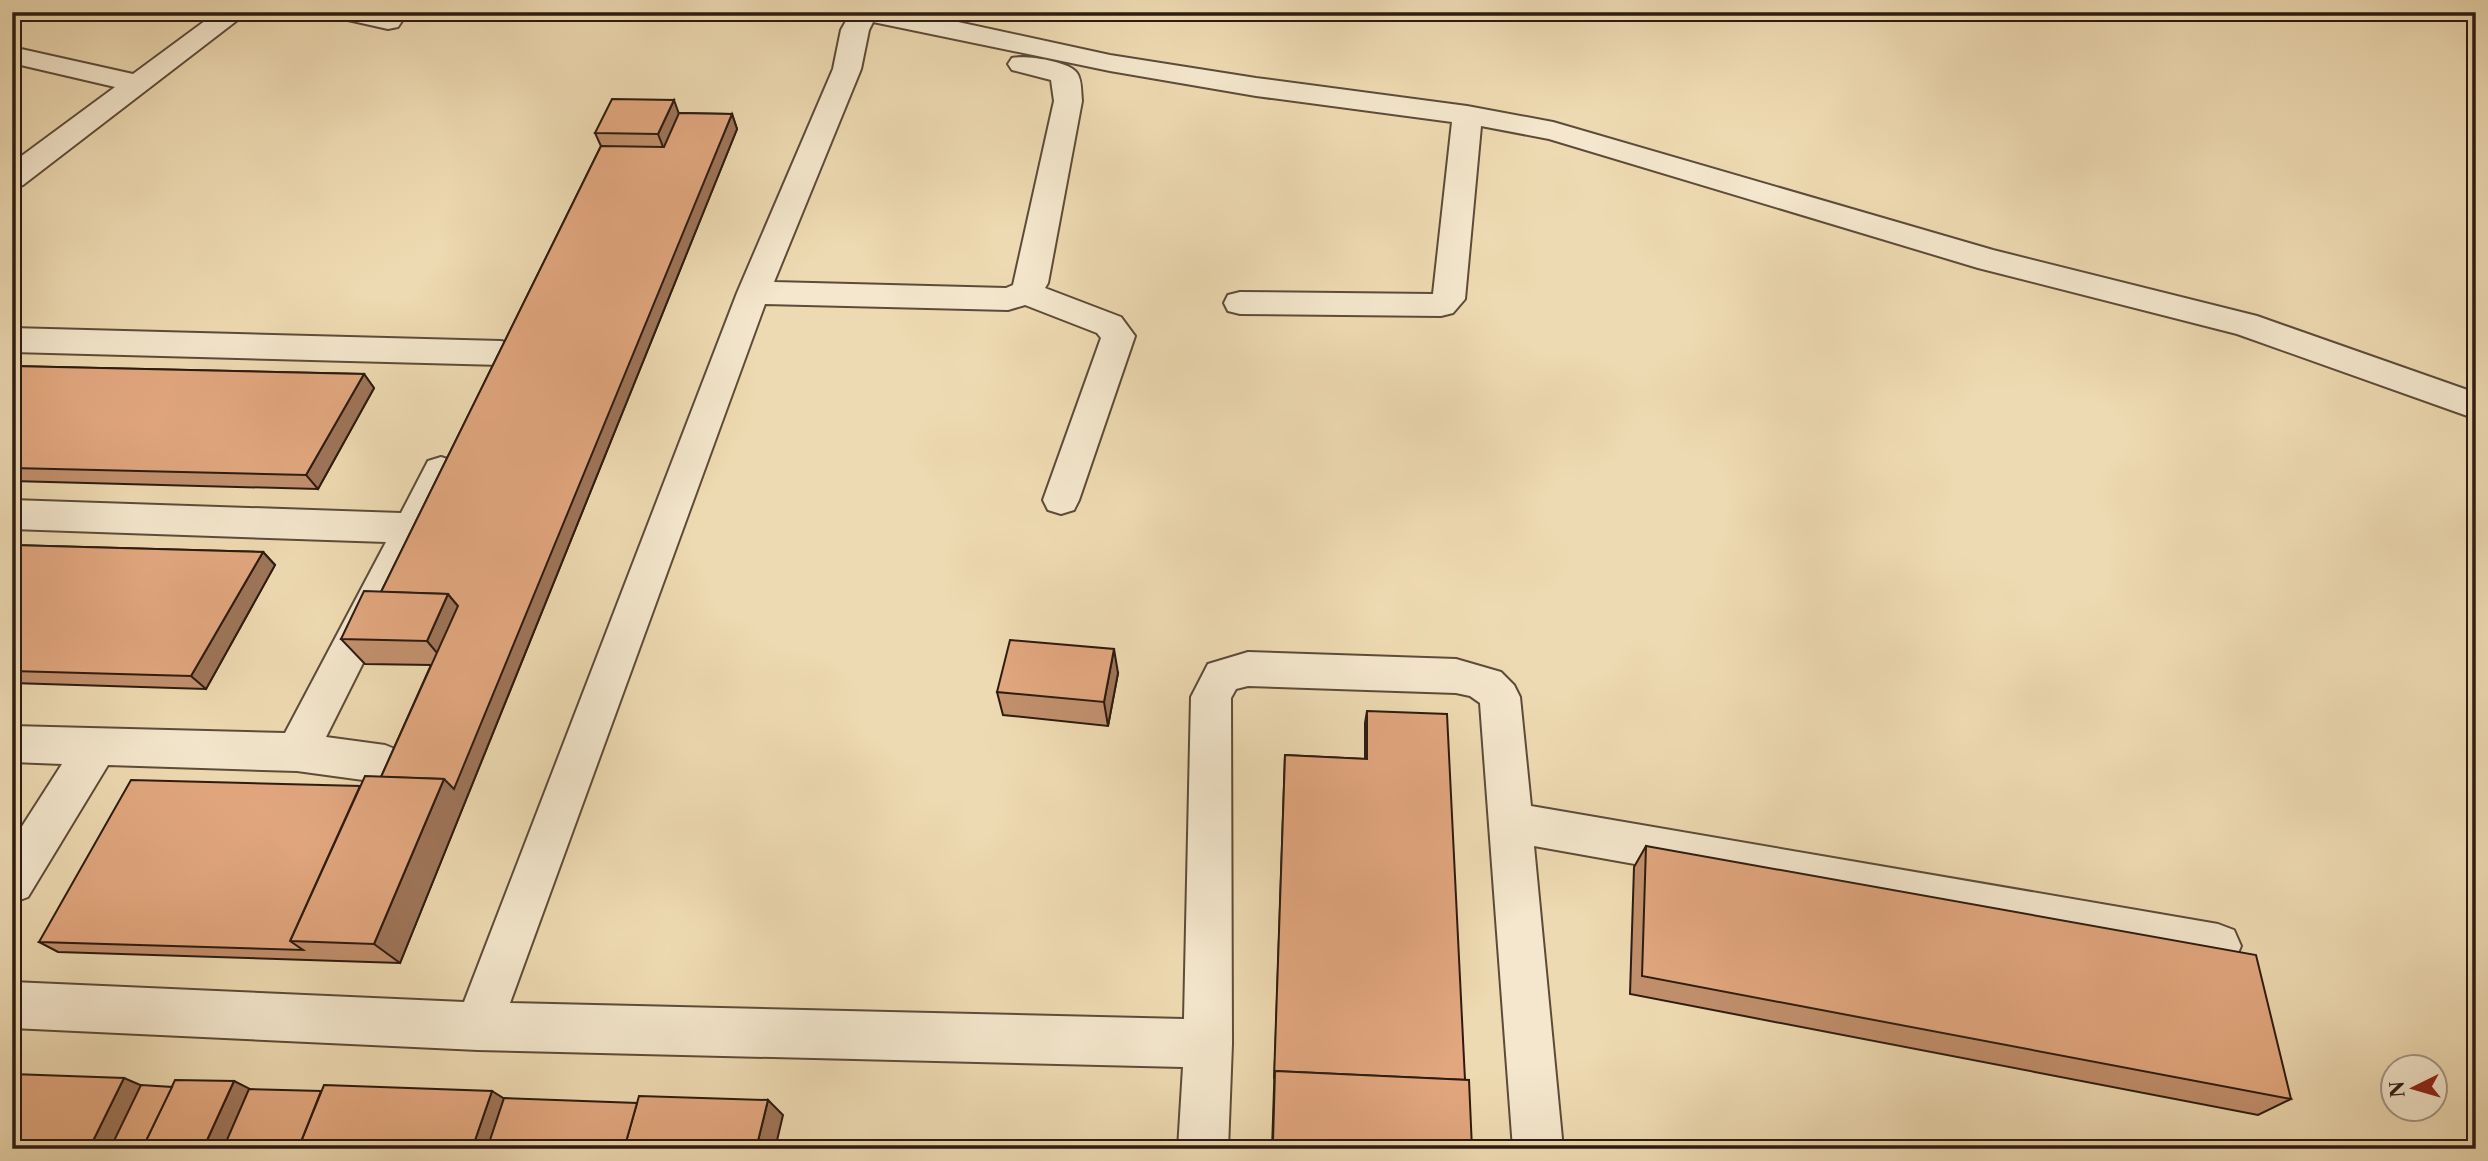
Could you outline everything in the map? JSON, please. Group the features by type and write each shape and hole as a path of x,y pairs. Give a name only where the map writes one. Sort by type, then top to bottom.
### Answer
{"street":[{"path":"12,178 235,12"},
{"path":"349,12 388,21"},
{"path":"861,18 943,19 1110,63 1256,87 1467,115 1553,131 1989,260 2245,324 2476,406"},
{"path":"753,293 1009,299 1025,293 1032,283 1068,101 1065,76 861,18"},
{"path":"478,1026 753,293 847,69 861,18"},
{"path":"12,55 138,84"},
{"path":"1240,303 1429,307 1441,305 1449,299 1467,115"},
{"path":"1025,293 1109,325 1118,336 1061,500"},
{"path":"484,388 520,317"},
{"path":"12,340 501,353"},
{"path":"297,752 454,446"},
{"path":"12,514 412,528"},
{"path":"1203,1149 1208,1044 1211,697 1222,676 1248,668 1444,675 1478,680 1496,690 1501,699 1538,1149"},
{"path":"12,744 297,752 385,764"},
{"path":"12,882 96,747"},
{"path":"1511,822 2218,946"},
{"path":"12,1005 478,1026 1208,1044"}],"building":[{"path":"612,99 674,100 658,134 595,133"},
{"path":"679,113 732,114 454,789 444,779 381,777 458,606 448,594 381,592 601,146 664,147"},
{"path":"12,366 364,374 306,475 12,468"},
{"path":"12,545 263,552 191,676 12,671"},
{"path":"364,591 448,594 427,641 341,639"},
{"path":"1010,640 1114,649 1104,702 997,692"},
{"path":"1367,711 1447,714 1465,1080 1275,1071 1274,1079 1285,755 1367,759"},
{"path":"365,776 444,779 374,944 290,941"},
{"path":"131,780 360,786 290,941 303,950 39,942"},
{"path":"1646,846 2256,955 2291,1099 1642,976"},
{"path":"1275,1071 1469,1080 1472,1149 1373,1149 1373,1146 1273,1141"},
{"path":"12,1074 124,1078 89,1149 12,1149"},
{"path":"175,1080 234,1081 203,1149 142,1149"},
{"path":"141,1085 172,1087 142,1149 110,1149"},
{"path":"324,1085 492,1091 472,1149 298,1149"},
{"path":"249,1089 321,1091 298,1149 223,1149"},
{"path":"639,1096 768,1100 756,1149 624,1149"},
{"path":"504,1098 637,1103 624,1149 487,1149"}]}
